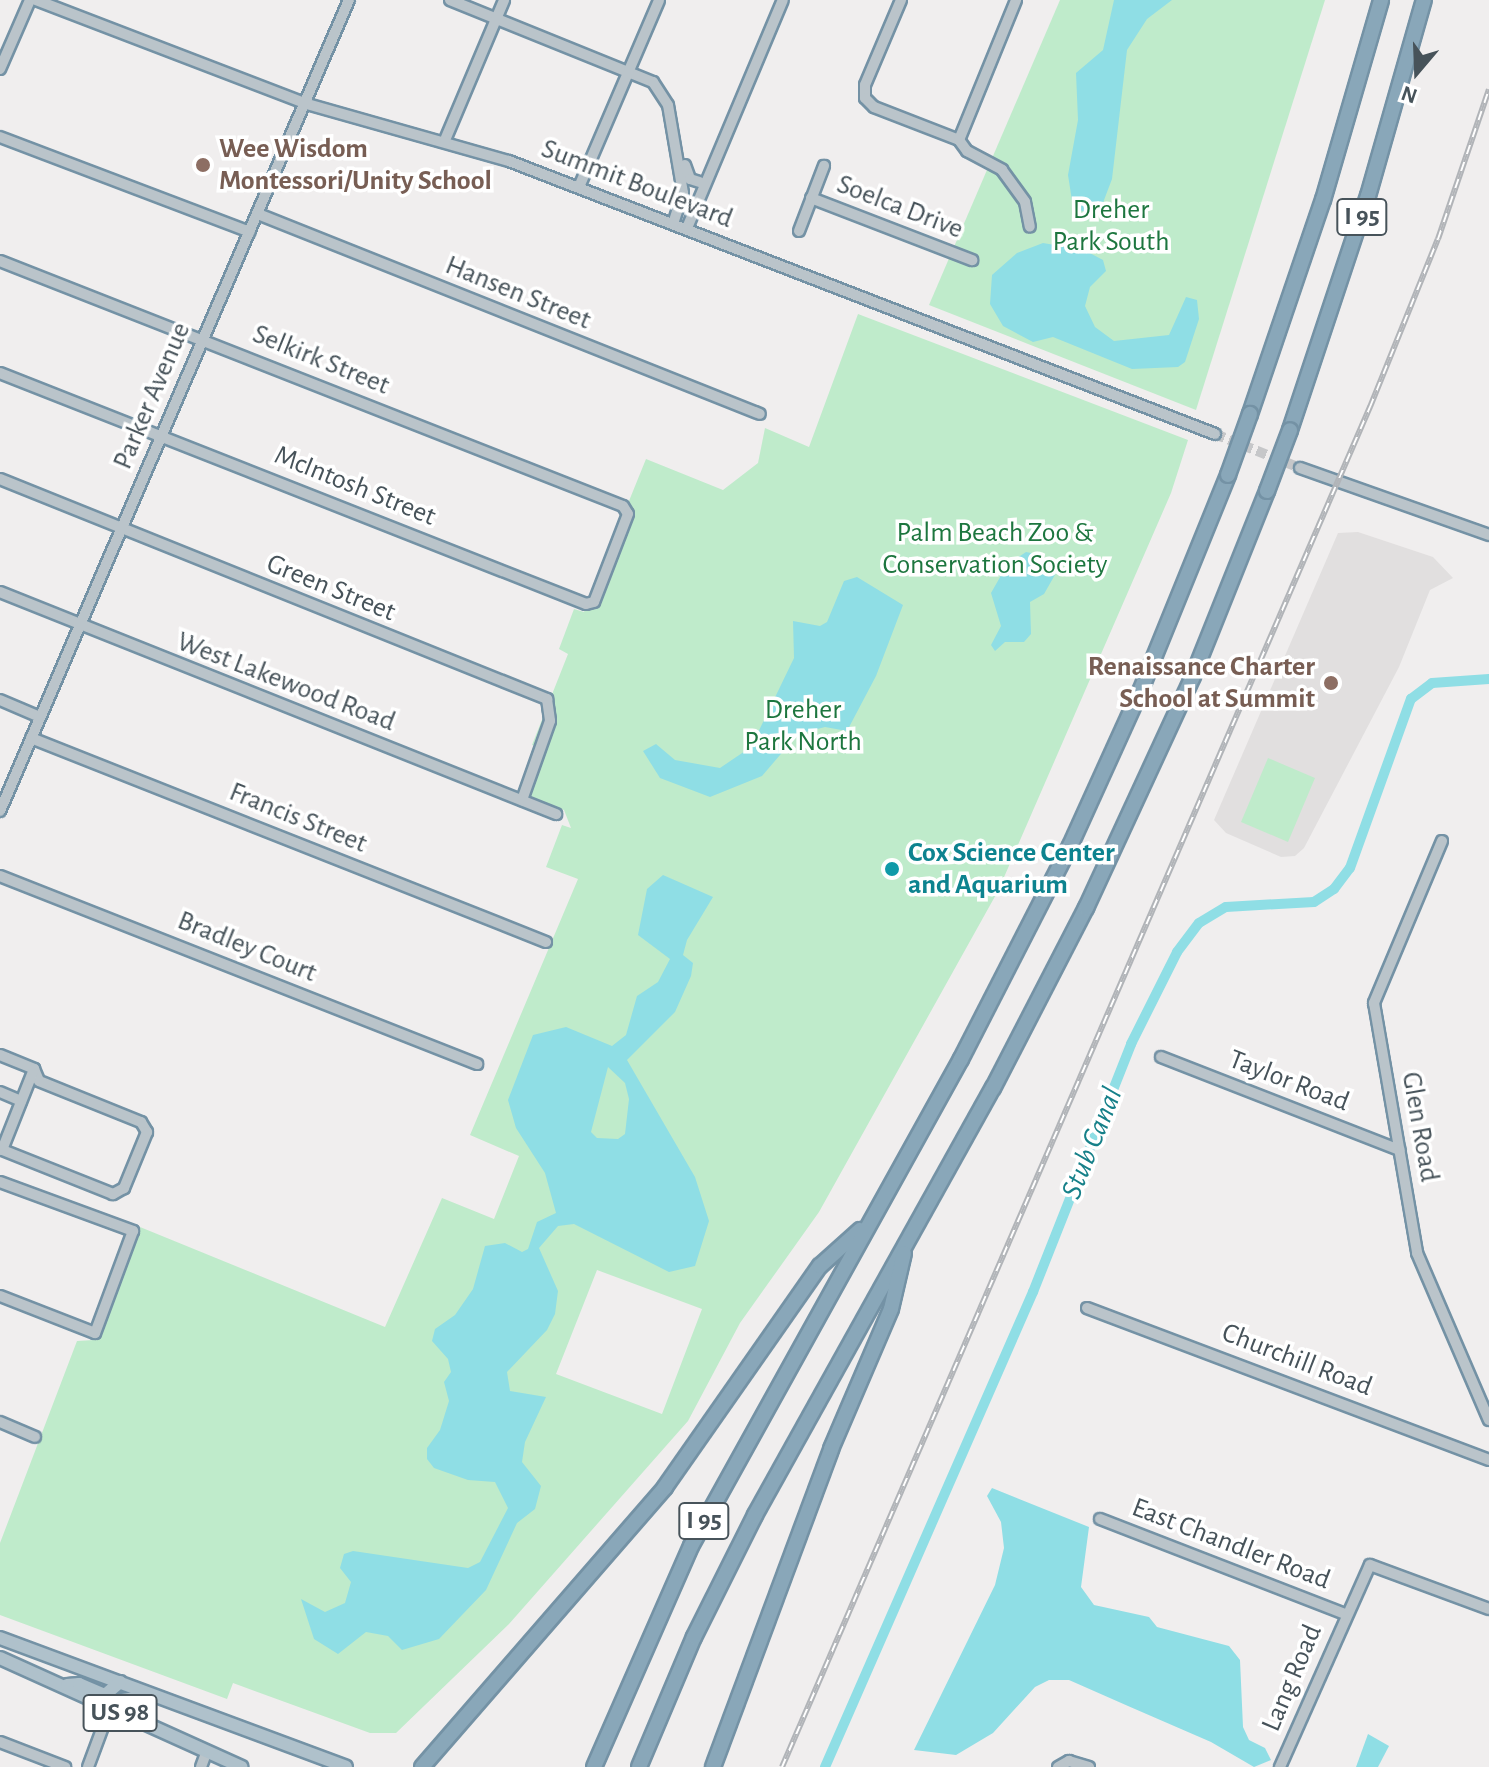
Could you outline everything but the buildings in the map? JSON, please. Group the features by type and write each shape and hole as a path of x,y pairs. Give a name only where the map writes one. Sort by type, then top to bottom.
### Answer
{"highway":[{"name":"I 95","path":"594,1767 691,1546 961,1059 1065,856 1144,682 1250,414 1313,232 1381,0"},
{"name":"I 95","path":"639,1767 723,1577 1018,1042 1109,862 1193,676 1290,430 1368,196 1424,0"},
{"path":"422,1767 665,1487 820,1266 869,1222"},
{"path":"713,1767 831,1449 891,1309 906,1241"}],"main road":[{"name":"US 98","path":"2,1639 346,1767"},
{"name":"US 98","path":"0,1658 241,1767"},
{"path":"63,1686 79,1684 105,1695 120,1682"},
{"path":"110,1708 137,1696 162,1697"}],"street":[{"path":"0,69 30,0"},
{"name":"Summit Boulevard","path":"36,0 307,104 445,140 579,187 1215,434"},
{"name":"Parker Avenue","path":"0,811 307,104 349,0"},
{"path":"450,0 648,78 666,99 688,177 700,182"},
{"path":"445,140 504,0"},
{"path":"579,187 659,0"},
{"path":"687,228 783,0"},
{"path":"901,0 865,85 869,104 959,140 967,151 1011,179 1025,202 1030,227"},
{"path":"959,140 1016,0"},
{"path":"0,137 250,232"},
{"path":"673,223 683,193 676,141"},
{"path":"799,231 824,166"},
{"path":"683,193 700,182 712,168"},
{"name":"Soelca Drive","path":"811,198 972,260"},
{"name":"Hansen Street","path":"258,214 760,414"},
{"name":"Selkirk Street","path":"0,261 203,338 623,506"},
{"name":"McIntosh Street","path":"0,373 586,604 594,602 622,529 628,510 623,506"},
{"path":"1300,468 1489,535"},
{"name":"Green Street","path":"0,479 120,531 547,699 550,721 522,800"},
{"name":"West Lakewood Road","path":"0,592 79,627 556,814"},
{"path":"0,700 40,717"},
{"name":"Francis Street","path":"31,738 546,942"},
{"name":"Glen Road","path":"1442,841 1374,1003 1417,1253 1489,1420"},
{"name":"Bradley Court","path":"0,876 477,1064"},
{"path":"0,1055 34,1069 39,1081 141,1122 147,1132 124,1188 113,1194 1,1150 34,1069"},
{"name":"Taylor Road","path":"1161,1057 1399,1150"},
{"path":"0,1092 21,1101"},
{"path":"0,1182 133,1231 95,1333 78,1330 0,1296"},
{"name":"Churchill Road","path":"1087,1308 1489,1460"},
{"path":"0,1422 35,1437"},
{"name":"East Chandler Road","path":"1100,1519 1345,1614"},
{"name":"Lang Road","path":"1280,1767 1345,1614 1370,1565 1489,1609"},
{"path":"88,1767 110,1708"},
{"path":"0,1742 65,1767"},
{"path":"201,1767 206,1753"},
{"path":"1058,1767 1069,1761 1089,1767"}],"shaded area":[{"name":"Renaissance Charter School at Summit","path":"1358,532 1433,557 1453,578 1430,590 1399,667 1304,848 1295,856 1281,857 1226,833 1214,820 1338,533"}],"green space":[{"name":"Dreher Park South","path":"1060,0 1325,0 1196,410 929,305"},
{"name":"Dreher Park North","path":"858,314 1188,440 1171,493 998,891 819,1212 740,1323 688,1421 509,1624 396,1733 370,1733 233,1683 227,1699 0,1615 0,1543 77,1341 94,1340 140,1227 385,1327 442,1198 494,1219 519,1156 470,1135 578,879 546,867 562,825 571,828 564,810 520,794 536,746 532,745 568,654 559,649 574,609 584,612 646,459 723,490 758,463 765,428 809,447","holes":["597,1270 702,1309 662,1414 556,1374"]},
{"path":"1268,758 1315,778 1288,842 1241,822"}],"water":[{"path":"1114,0 1172,0 1147,19 1127,50 1112,179 1101,208 1087,213 1073,207 1068,175 1078,120 1076,73 1103,50"},
{"path":"1043,243 1084,250 1103,260 1106,271 1090,287 1085,306 1095,327 1114,341 1169,335 1186,297 1197,300 1199,319 1185,362 1178,367 1132,369 1053,337 1033,342 1003,326 990,304 992,275 1017,253"},
{"path":"1026,552 1041,555 1056,573 1044,594 1030,602 1031,634 1024,642 1005,642 995,651 991,645 1001,626 991,593 1007,565"},
{"path":"857,577 903,605 876,676 847,731 825,727 798,734 762,776 710,797 660,778 643,751 656,744 675,760 720,768 751,747 794,658 793,621 820,626 827,622 844,581"},
{"path":"663,875 713,897 687,940 683,955 693,963 691,976 675,1012 627,1060 695,1177 709,1221 695,1266 669,1272 574,1224 558,1226 539,1248 558,1291 555,1314 547,1330 507,1372 510,1391 546,1397 525,1442 522,1462 541,1486 535,1509 517,1523 486,1590 439,1639 402,1650 388,1636 366,1632 338,1654 314,1639 301,1599 325,1612 345,1603 351,1582 340,1568 344,1554 353,1551 468,1568 480,1562 508,1508 495,1482 468,1480 434,1468 427,1459 427,1448 440,1430 449,1401 444,1382 451,1372 448,1359 432,1341 435,1329 455,1315 473,1289 485,1246 505,1243 522,1252 528,1249 537,1222 556,1213 545,1173 516,1128 508,1100 533,1035 566,1027 612,1046 626,1035 637,996 658,982 670,959 638,935 647,889","holes":["608,1067 625,1083 629,1099 625,1134 618,1139 597,1138 591,1132"]},
{"path":"992,1488 1089,1527 1081,1587 1094,1605 1149,1617 1157,1627 1229,1646 1240,1660 1243,1727 1249,1740 1265,1748 1271,1760 1254,1767 1211,1742 1069,1680 1049,1680 1035,1687 993,1733 956,1755 914,1750 995,1585 1004,1548 1001,1522 987,1496"},
{"path":"1368,1734 1389,1746 1378,1767 1356,1767"}],"waterway":[{"name":"Stub Canal","path":"825,1767 1033,1292 1131,1044 1177,952 1199,923 1226,907 1314,902 1334,889 1350,868 1411,699 1432,683 1489,679"}],"tunnel":[{"path":"1215,434 1300,468"}],"railway":[{"path":"782,1767 1370,407 1438,239 1489,89"}],"place":[{"name":"Wee Wisdom Montessori/Unity School","path":"203,165"},
{"name":"Renaissance Charter School at Summit","path":"1331,683"},
{"name":"Cox Science Center and Aquarium","path":"892,869"}],"park label":[{"name":"Palm Beach Zoo & Conservation Society","path":"995,549"}]}
